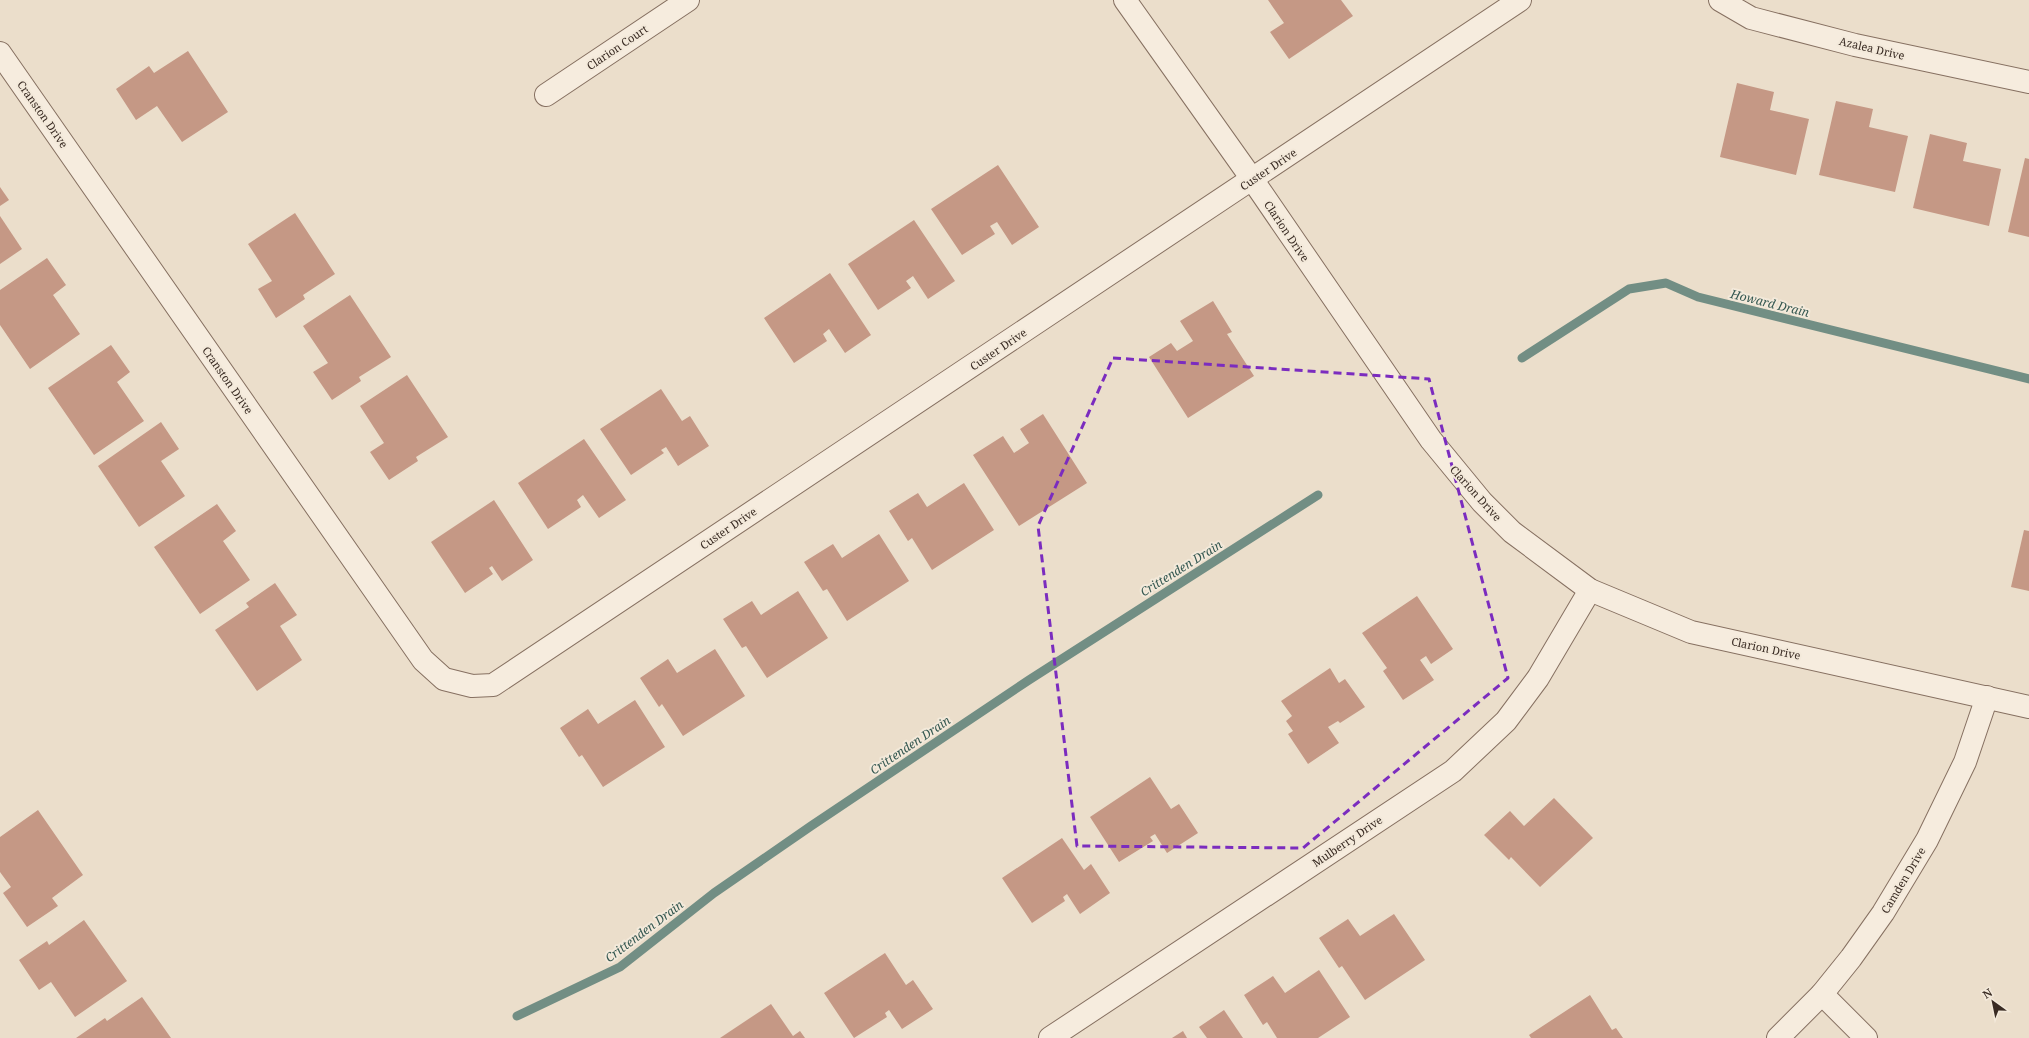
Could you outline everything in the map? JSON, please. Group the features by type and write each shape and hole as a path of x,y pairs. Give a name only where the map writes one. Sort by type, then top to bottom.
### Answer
{"street":[{"name":"Clarion Court","path":"546,95 688,0"},
{"name":"Clarion Drive","path":"1125,0 1252,179 1440,452 1482,502 1512,532 1590,590 1690,632 2029,707"},
{"name":"Custer Drive","path":"472,686 493,685 1520,0"},
{"name":"Azalea Drive","path":"1720,0 1750,18 1855,45 2029,82"},
{"name":"Cranston Drive","path":"0,53 423,660 444,679 472,686"},
{"name":"Mulberry Drive","path":"1050,1038 1453,771 1506,721 1534,684 1590,590"},
{"name":"Camden Drive","path":"1778,1038 1822,994 1851,958 1883,913 1927,840 1965,762 1986,697"},
{"path":"1822,994 1866,1038"}],"highlighted area":[{"path":"1113,358 1429,379 1508,678 1303,848 1077,846 1038,526"}],"building":[{"path":"1268,0 1341,0 1353,16 1289,59 1270,32 1284,23"},
{"path":"188,51 228,112 182,142 157,106 136,120 116,89 149,66 154,73"},
{"path":"1737,83 1774,92 1770,110 1809,119 1796,175 1720,157"},
{"path":"1836,101 1873,109 1869,127 1908,136 1895,192 1819,175"},
{"path":"1930,134 1967,143 1963,161 2001,169 1989,226 1913,208"},
{"path":"2025,158 2029,159 2029,237 2008,232"},
{"path":"998,165 1039,227 1012,245 997,222 990,226 995,234 962,255 931,209"},
{"path":"0,187 9,200 0,206"},
{"path":"295,213 335,274 303,295 305,299 276,318 258,289 272,281 248,244"},
{"path":"0,216 22,249 0,264"},
{"path":"914,220 955,281 928,299 913,276 906,281 911,288 878,310 848,264"},
{"path":"47,258 66,285 53,295 80,334 30,369 0,325 0,290"},
{"path":"830,273 871,335 845,353 829,329 823,334 827,341 794,363 764,318"},
{"path":"350,295 391,357 359,377 361,381 332,400 313,372 328,363 303,326"},
{"path":"1213,301 1232,332 1227,334 1254,376 1188,418 1149,357 1171,343 1177,351 1193,341 1180,321"},
{"path":"111,345 130,372 117,382 144,421 94,455 48,388"},
{"path":"407,375 448,437 416,457 418,461 389,480 370,452 384,443 360,406"},
{"path":"661,389 682,421 690,416 709,446 678,466 666,447 661,450 664,453 631,475 600,429"},
{"path":"1043,414 1087,483 1019,526 973,455 1003,436 1014,453 1029,443 1020,429"},
{"path":"161,422 179,449 161,461 185,496 139,527 98,466"},
{"path":"584,439 626,500 599,518 583,495 577,500 581,507 548,529 518,483"},
{"path":"964,483 994,530 932,570 912,538 908,541 889,511 918,493 927,507"},
{"path":"494,500 533,560 502,581 492,566 489,568 493,574 465,593 431,542"},
{"path":"217,504 236,531 223,541 250,580 200,614 154,547"},
{"path":"2024,530 2029,531 2029,591 2011,587"},
{"path":"879,534 909,581 847,621 827,589 823,591 804,562 833,544 842,558"},
{"path":"275,583 297,615 280,626 302,660 257,691 215,630 249,607 246,603"},
{"path":"798,591 828,638 767,678 746,646 742,648 723,619 752,601 761,615"},
{"path":"1417,596 1453,649 1431,664 1426,656 1420,660 1434,680 1403,700 1383,671 1387,668 1362,633"},
{"path":"715,649 745,696 683,736 662,704 659,707 640,678 668,659 677,673"},
{"path":"1330,668 1339,683 1345,679 1365,707 1340,723 1338,721 1328,727 1339,743 1308,764 1288,734 1293,731 1286,721 1292,716 1281,701"},
{"path":"635,700 665,747 603,787 582,755 579,757 560,728 588,709 598,724"},
{"path":"1150,777 1171,809 1179,804 1198,833 1167,853 1155,834 1150,837 1153,841 1119,862 1090,817"},
{"path":"1554,798 1593,838 1540,887 1511,857 1509,860 1484,835 1510,811 1524,826"},
{"path":"38,810 83,875 52,898 58,906 27,927 3,893 11,887 0,872 0,837"},
{"path":"1062,838 1084,870 1091,864 1110,893 1080,914 1067,894 1063,897 1065,901 1032,923 1002,878"},
{"path":"1394,914 1425,960 1365,1000 1342,966 1339,968 1319,938 1348,919 1360,936"},
{"path":"84,920 127,981 75,1017 51,982 39,990 19,960 47,941 49,945"},
{"path":"885,953 906,985 913,980 933,1009 902,1029 889,1010 885,1013 887,1017 854,1038 824,993"},
{"path":"1319,970 1350,1017 1318,1038 1277,1038 1267,1022 1263,1025 1244,995 1273,976 1285,993"},
{"path":"1590,995 1612,1030 1616,1028 1623,1038 1531,1038 1529,1035"},
{"path":"142,997 171,1038 76,1038 105,1018 107,1021"},
{"path":"771,1004 793,1036 800,1031 805,1038 720,1038"},
{"path":"1224,1010 1243,1038 1207,1038 1199,1027"},
{"path":"1183,1031 1187,1038 1172,1038"}],"waterway":[{"name":"Howard Drain","path":"1522,358 1629,289 1666,283 1698,297 2029,379"},
{"name":"Crittenden Drain","path":"517,1016 620,967 714,893 811,826 1029,680 1318,495"}]}
